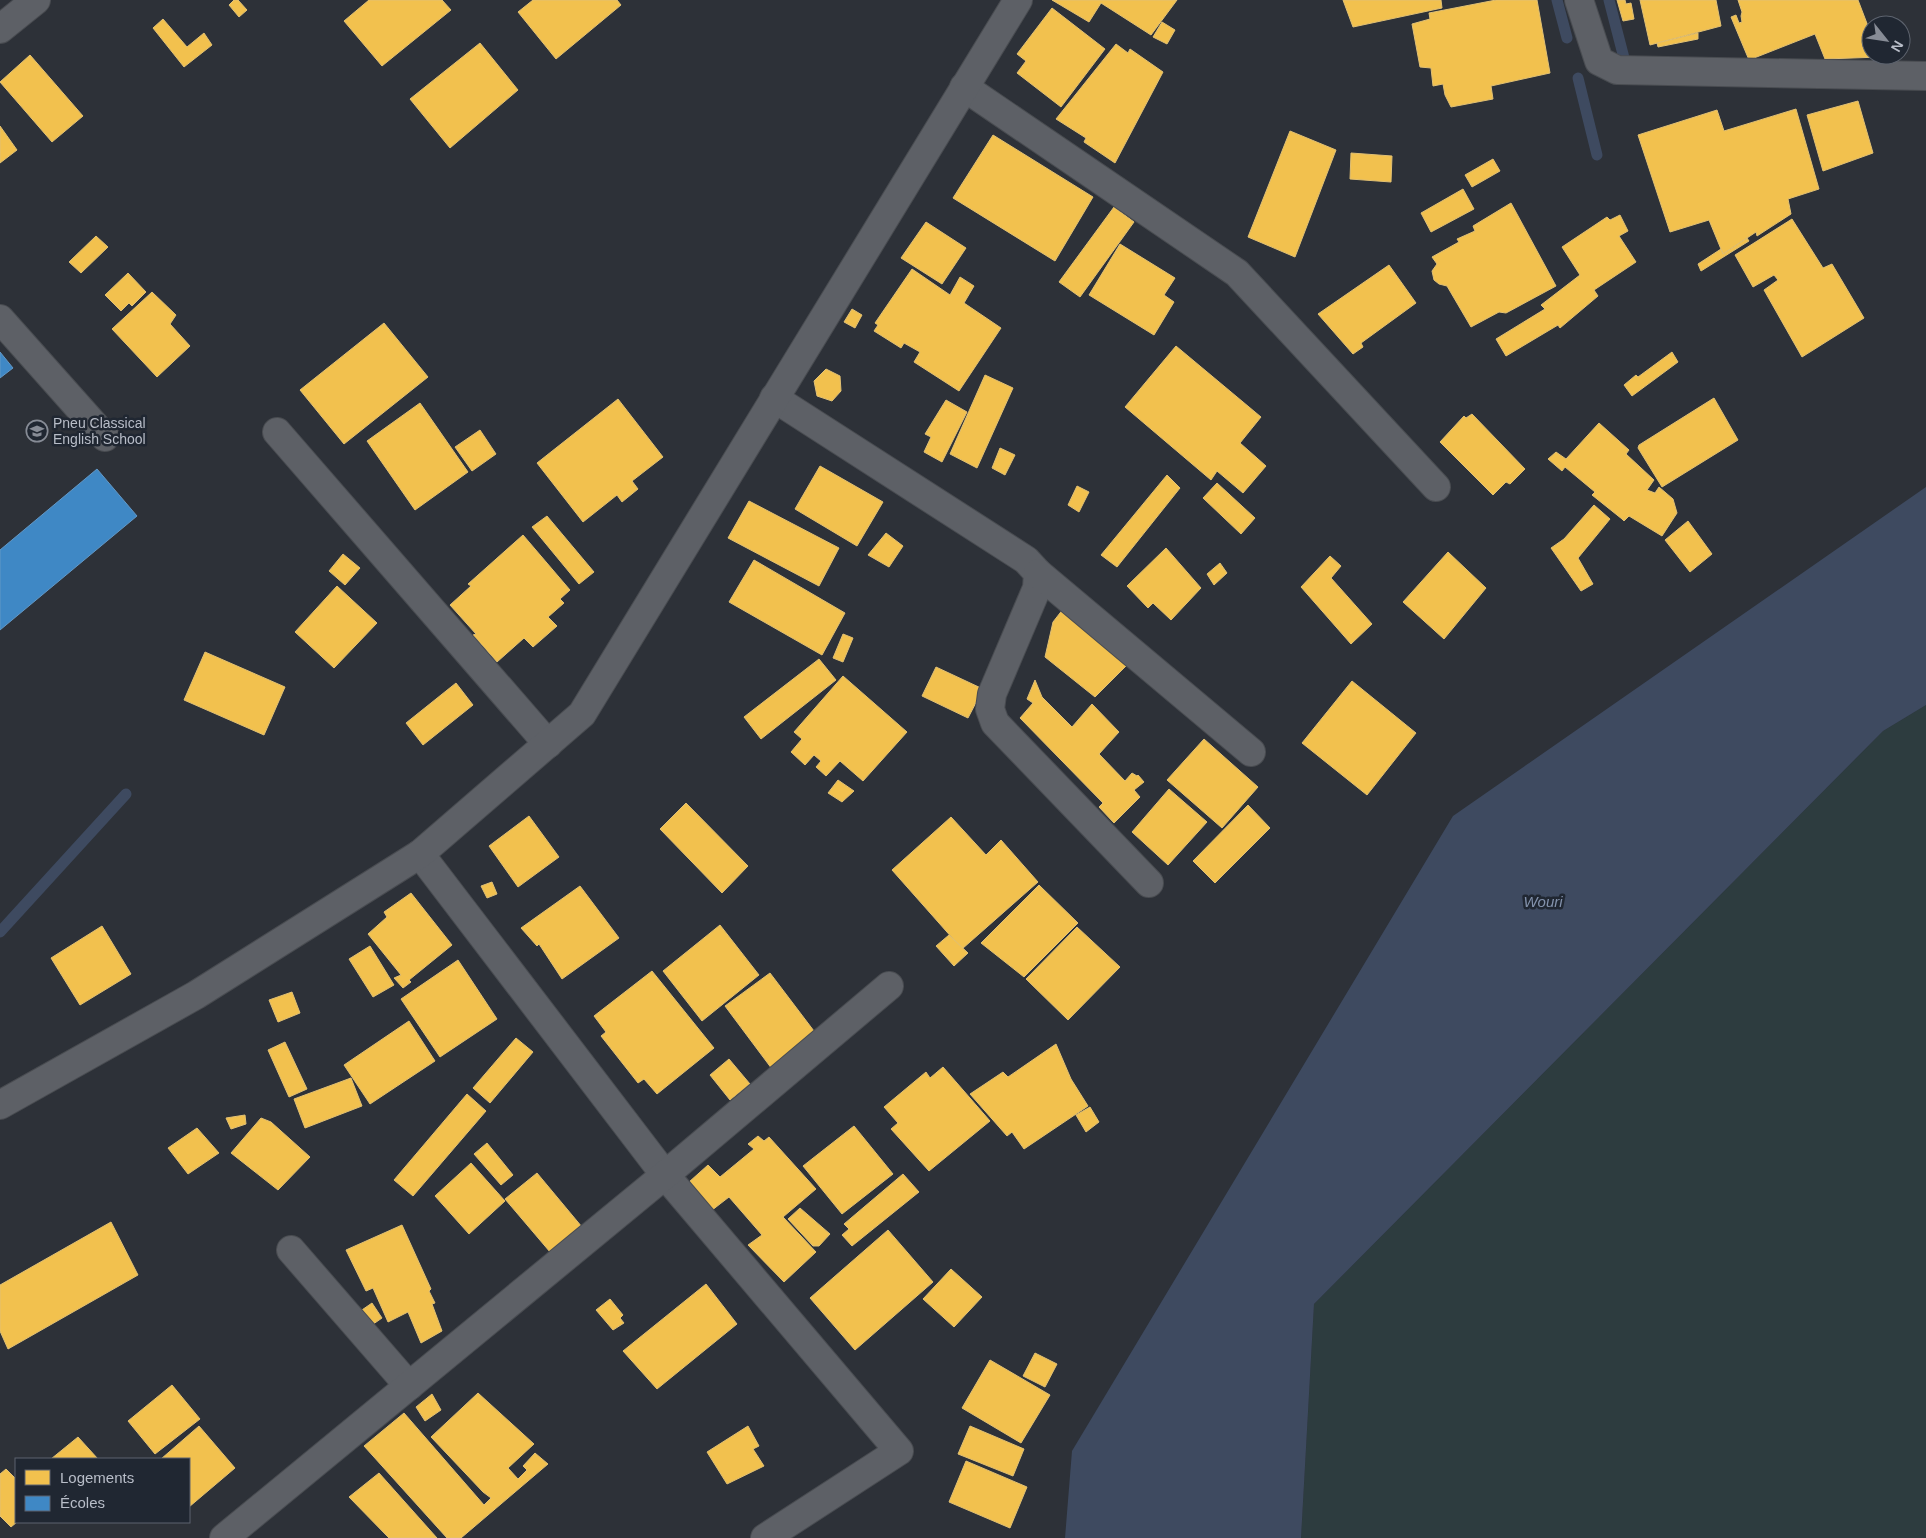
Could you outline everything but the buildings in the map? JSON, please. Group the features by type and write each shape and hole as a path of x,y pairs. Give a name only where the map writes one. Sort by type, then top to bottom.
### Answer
{"street":[{"path":"0,29 36,0"},
{"path":"0,1105 196,995 420,854 582,714 1018,0"},
{"path":"1579,0 1599,61 1617,70 1926,76"},
{"path":"964,87 1237,273 1436,487"},
{"path":"0,319 105,437"},
{"path":"774,398 1026,560 1038,574 1251,752"},
{"path":"277,432 548,744"},
{"path":"1038,574 1037,588 992,694 990,709 995,723 1149,883"},
{"path":"420,854 665,1175 899,1451 766,1538"},
{"path":"224,1538 665,1175 889,986"},
{"path":"291,1250 409,1386"}],"shaded area":[{"path":"1926,705 1926,1538 1301,1538 1314,1304 1883,731"}],"water":[{"name":"Wouri","path":"1926,487 1926,705 1883,731 1314,1304 1301,1538 1065,1538 1072,1451 1453,816"}],"waterway":[{"path":"1557,0 1567,38"},
{"path":"1609,0 1624,58"},
{"path":"1578,78 1597,155"},
{"path":"0,932 126,794"}],"place":[{"name":"Pneu Classical English School","path":"37,431"}]}
